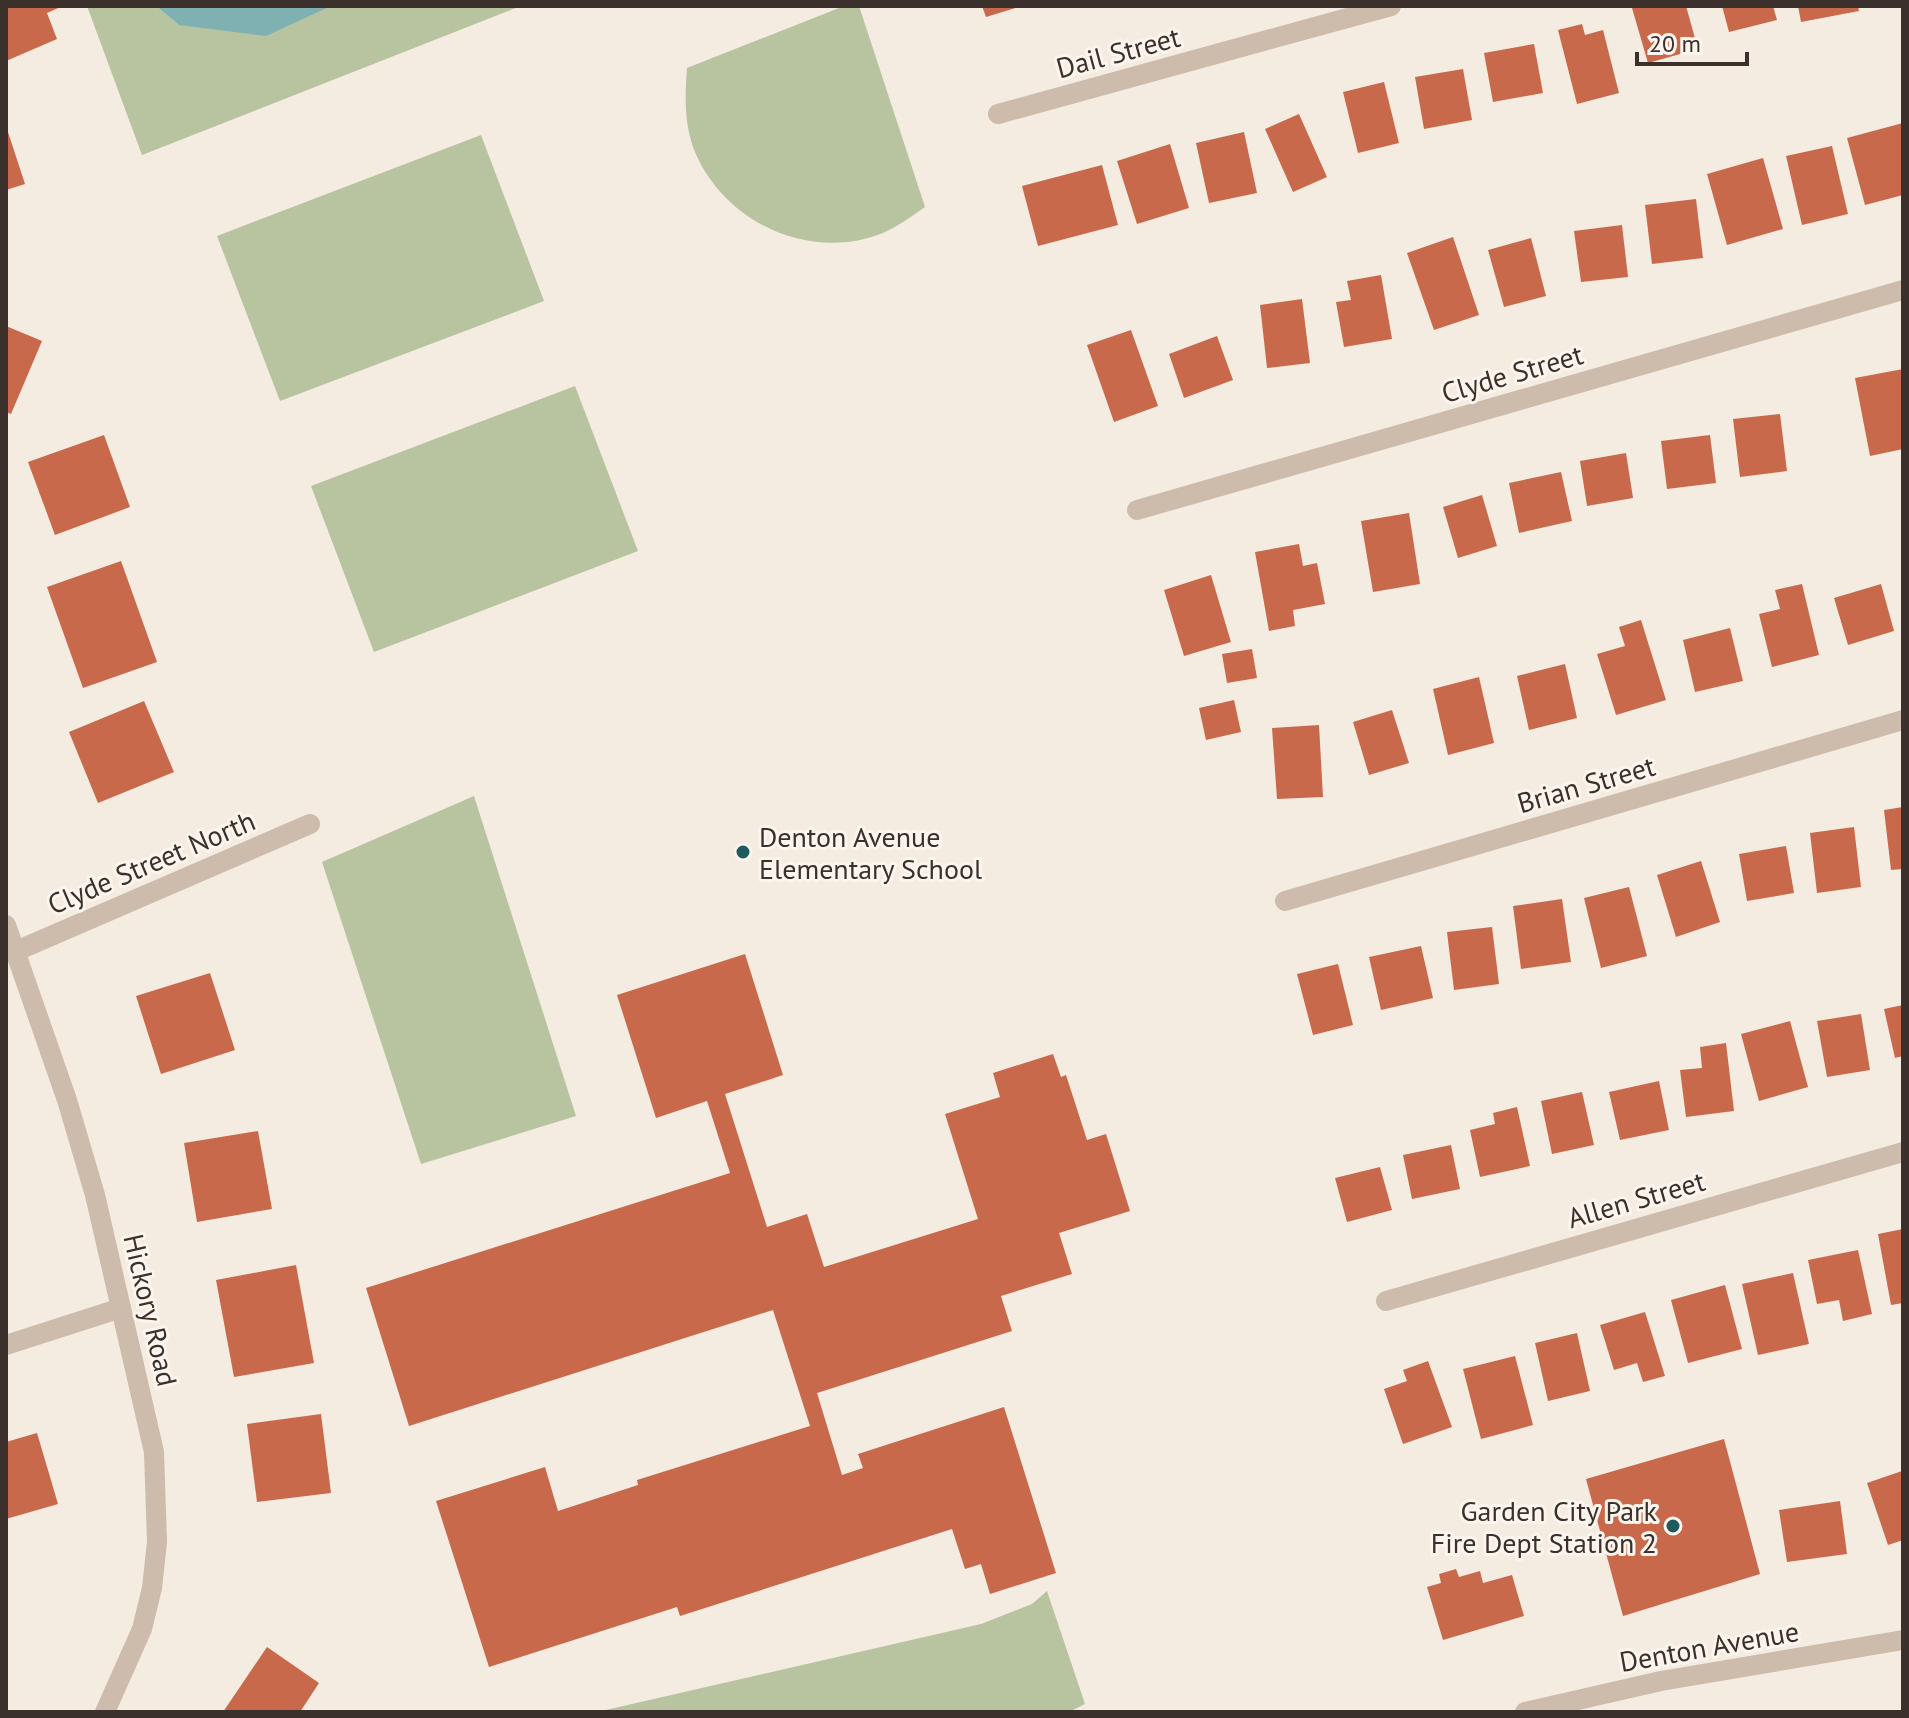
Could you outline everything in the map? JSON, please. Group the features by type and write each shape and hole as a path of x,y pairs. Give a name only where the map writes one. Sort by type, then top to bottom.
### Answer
{"street":[{"name":"Dail Street","path":"998,114 1391,6"},
{"name":"Clyde Street","path":"1137,510 1903,290"},
{"name":"Brian Street","path":"1285,901 1903,720"},
{"name":"Clyde Street North","path":"14,952 310,824"},
{"name":"Hickory Road","path":"6,925 67,1100 95,1195 154,1452 157,1542 152,1588 142,1629 105,1712"},
{"name":"Allen Street","path":"1386,1301 1903,1152"},
{"path":"6,1345 121,1308"},
{"name":"Denton Avenue","path":"1525,1712 1661,1681 1903,1640"}],"green space":[{"path":"87,6 156,6 179,25 331,6 521,6 142,155"},
{"path":"844,6 859,6 925,207 883,233 854,241 826,243 770,229 746,215 724,196 706,173 690,137 686,108 687,68"},
{"path":"481,135 544,301 280,401 217,236"},
{"path":"575,386 638,551 374,652 311,486"},
{"path":"474,796 576,1116 421,1164 322,862"},
{"path":"1047,1591 1085,1704 1069,1712 597,1712 981,1624 1032,1604"}],"water":[{"path":"156,6 331,6 266,36 179,25"}],"building":[{"path":"6,6 63,6 47,13 57,39 6,61"},
{"path":"982,6 1019,6 1019,7 986,17"},
{"path":"1686,6 1698,49 1648,63 1632,8"},
{"path":"1722,6 1773,6 1777,20 1729,32"},
{"path":"1798,6 1858,6 1859,11 1801,22"},
{"path":"1582,24 1585,35 1603,30 1619,93 1577,104 1558,30"},
{"path":"1534,44 1543,93 1493,102 1484,53"},
{"path":"1463,69 1472,120 1424,129 1415,77"},
{"path":"1384,82 1399,143 1358,153 1343,92"},
{"path":"1299,114 1327,177 1293,192 1265,129"},
{"path":"1903,123 1903,195 1865,205 1847,138"},
{"path":"6,126 25,184 6,190"},
{"path":"1244,132 1257,193 1209,203 1196,143"},
{"path":"1170,144 1189,208 1137,224 1117,161"},
{"path":"1832,146 1848,214 1802,225 1786,156"},
{"path":"1763,158 1783,229 1727,245 1707,174"},
{"path":"1102,165 1118,225 1038,246 1022,186"},
{"path":"1696,199 1703,258 1652,264 1645,205"},
{"path":"1622,225 1628,277 1581,282 1574,231"},
{"path":"1453,237 1479,315 1434,330 1407,253"},
{"path":"1531,238 1546,296 1504,307 1488,250"},
{"path":"1381,275 1392,339 1344,347 1336,302 1351,300 1347,281"},
{"path":"1302,299 1310,363 1267,368 1260,305"},
{"path":"6,326 42,341 11,414 6,412"},
{"path":"1131,330 1158,406 1114,422 1087,345"},
{"path":"1217,336 1233,380 1184,398 1169,354"},
{"path":"1903,369 1903,449 1870,456 1855,378"},
{"path":"1780,414 1787,471 1740,477 1733,419"},
{"path":"104,435 130,507 55,535 28,462"},
{"path":"1710,435 1716,483 1667,489 1661,441"},
{"path":"1626,453 1633,498 1587,506 1580,461"},
{"path":"1561,472 1572,521 1519,533 1509,483"},
{"path":"1482,495 1497,546 1458,558 1443,507"},
{"path":"1409,513 1420,584 1373,592 1361,521"},
{"path":"1299,544 1303,566 1317,563 1325,604 1293,610 1295,626 1269,631 1255,552"},
{"path":"121,561 157,662 83,688 47,587"},
{"path":"1211,575 1231,642 1184,656 1164,590"},
{"path":"1802,584 1819,655 1772,667 1759,614 1780,609 1775,590"},
{"path":"1881,584 1894,631 1848,645 1834,598"},
{"path":"1641,620 1666,700 1616,715 1597,654 1625,646 1619,627"},
{"path":"1730,628 1743,681 1695,692 1683,640"},
{"path":"1252,649 1257,678 1227,683 1222,654"},
{"path":"1565,664 1577,718 1529,730 1517,676"},
{"path":"1479,677 1494,743 1448,755 1433,689"},
{"path":"1234,700 1241,732 1206,740 1199,708"},
{"path":"144,701 174,772 98,803 69,732"},
{"path":"1392,710 1409,763 1369,775 1353,722"},
{"path":"1319,725 1323,797 1277,799 1272,728"},
{"path":"1903,807 1903,869 1891,870 1884,810"},
{"path":"1854,827 1861,887 1817,893 1810,833"},
{"path":"1786,846 1794,893 1747,901 1739,854"},
{"path":"1701,861 1720,922 1676,937 1657,875"},
{"path":"1629,887 1647,956 1601,968 1584,898"},
{"path":"1562,899 1571,962 1521,969 1513,906"},
{"path":"1492,927 1499,984 1454,990 1447,932"},
{"path":"1421,946 1433,998 1381,1010 1369,957"},
{"path":"745,954 783,1075 725,1094 767,1227 807,1214 824,1267 978,1219 945,1114 1000,1097 993,1073 1053,1054 1061,1077 1066,1075 1087,1140 1106,1134 1130,1211 1059,1233 1072,1274 1001,1296 1012,1331 817,1393 842,1475 863,1468 858,1454 1004,1407 1056,1573 990,1594 981,1564 965,1569 952,1529 680,1616 677,1607 489,1667 436,1501 545,1467 558,1511 638,1485 637,1480 810,1426 773,1310 409,1426 366,1288 730,1173 707,1101 656,1118 617,995"},
{"path":"1338,964 1353,1025 1313,1035 1297,974"},
{"path":"210,973 235,1050 161,1074 136,996"},
{"path":"1903,1005 1903,1056 1895,1058 1884,1009"},
{"path":"1861,1014 1870,1070 1827,1077 1817,1021"},
{"path":"1790,1021 1808,1087 1759,1101 1741,1034"},
{"path":"1726,1043 1734,1111 1686,1117 1680,1070 1702,1068 1700,1047"},
{"path":"1659,1081 1669,1130 1620,1140 1609,1092"},
{"path":"1582,1092 1594,1145 1552,1154 1541,1101"},
{"path":"1517,1107 1530,1166 1480,1177 1470,1130 1495,1124 1493,1113"},
{"path":"258,1131 272,1209 197,1222 184,1143"},
{"path":"1451,1145 1460,1189 1412,1199 1403,1155"},
{"path":"1380,1167 1392,1210 1347,1222 1335,1178"},
{"path":"1903,1229 1903,1303 1891,1305 1878,1234"},
{"path":"1858,1250 1872,1314 1843,1321 1839,1300 1817,1304 1808,1260"},
{"path":"296,1265 314,1363 234,1377 216,1280"},
{"path":"1793,1273 1809,1344 1758,1355 1742,1284"},
{"path":"1725,1285 1742,1349 1688,1363 1671,1300"},
{"path":"1645,1312 1665,1376 1643,1382 1637,1363 1614,1370 1600,1325"},
{"path":"1577,1333 1590,1391 1548,1401 1535,1343"},
{"path":"1515,1356 1533,1425 1481,1439 1463,1369"},
{"path":"1428,1361 1452,1427 1403,1444 1384,1389 1407,1381 1403,1370"},
{"path":"321,1414 331,1493 257,1502 247,1424"},
{"path":"37,1433 58,1504 6,1519 6,1442"},
{"name":"Garden City Park Fire Dept Station 2","path":"1724,1439 1760,1574 1623,1616 1586,1479"},
{"path":"1902,1471 1903,1540 1888,1545 1867,1483"},
{"path":"1840,1501 1847,1554 1787,1562 1779,1510"},
{"path":"1456,1569 1459,1577 1480,1571 1483,1583 1512,1575 1524,1616 1443,1640 1427,1587 1441,1583 1439,1574"},
{"path":"267,1647 319,1683 300,1712 223,1712"}],"place":[{"name":"Denton Avenue Elementary School","path":"743,852"},
{"name":"Garden City Park Fire Dept Station 2","path":"1673,1526"}]}
